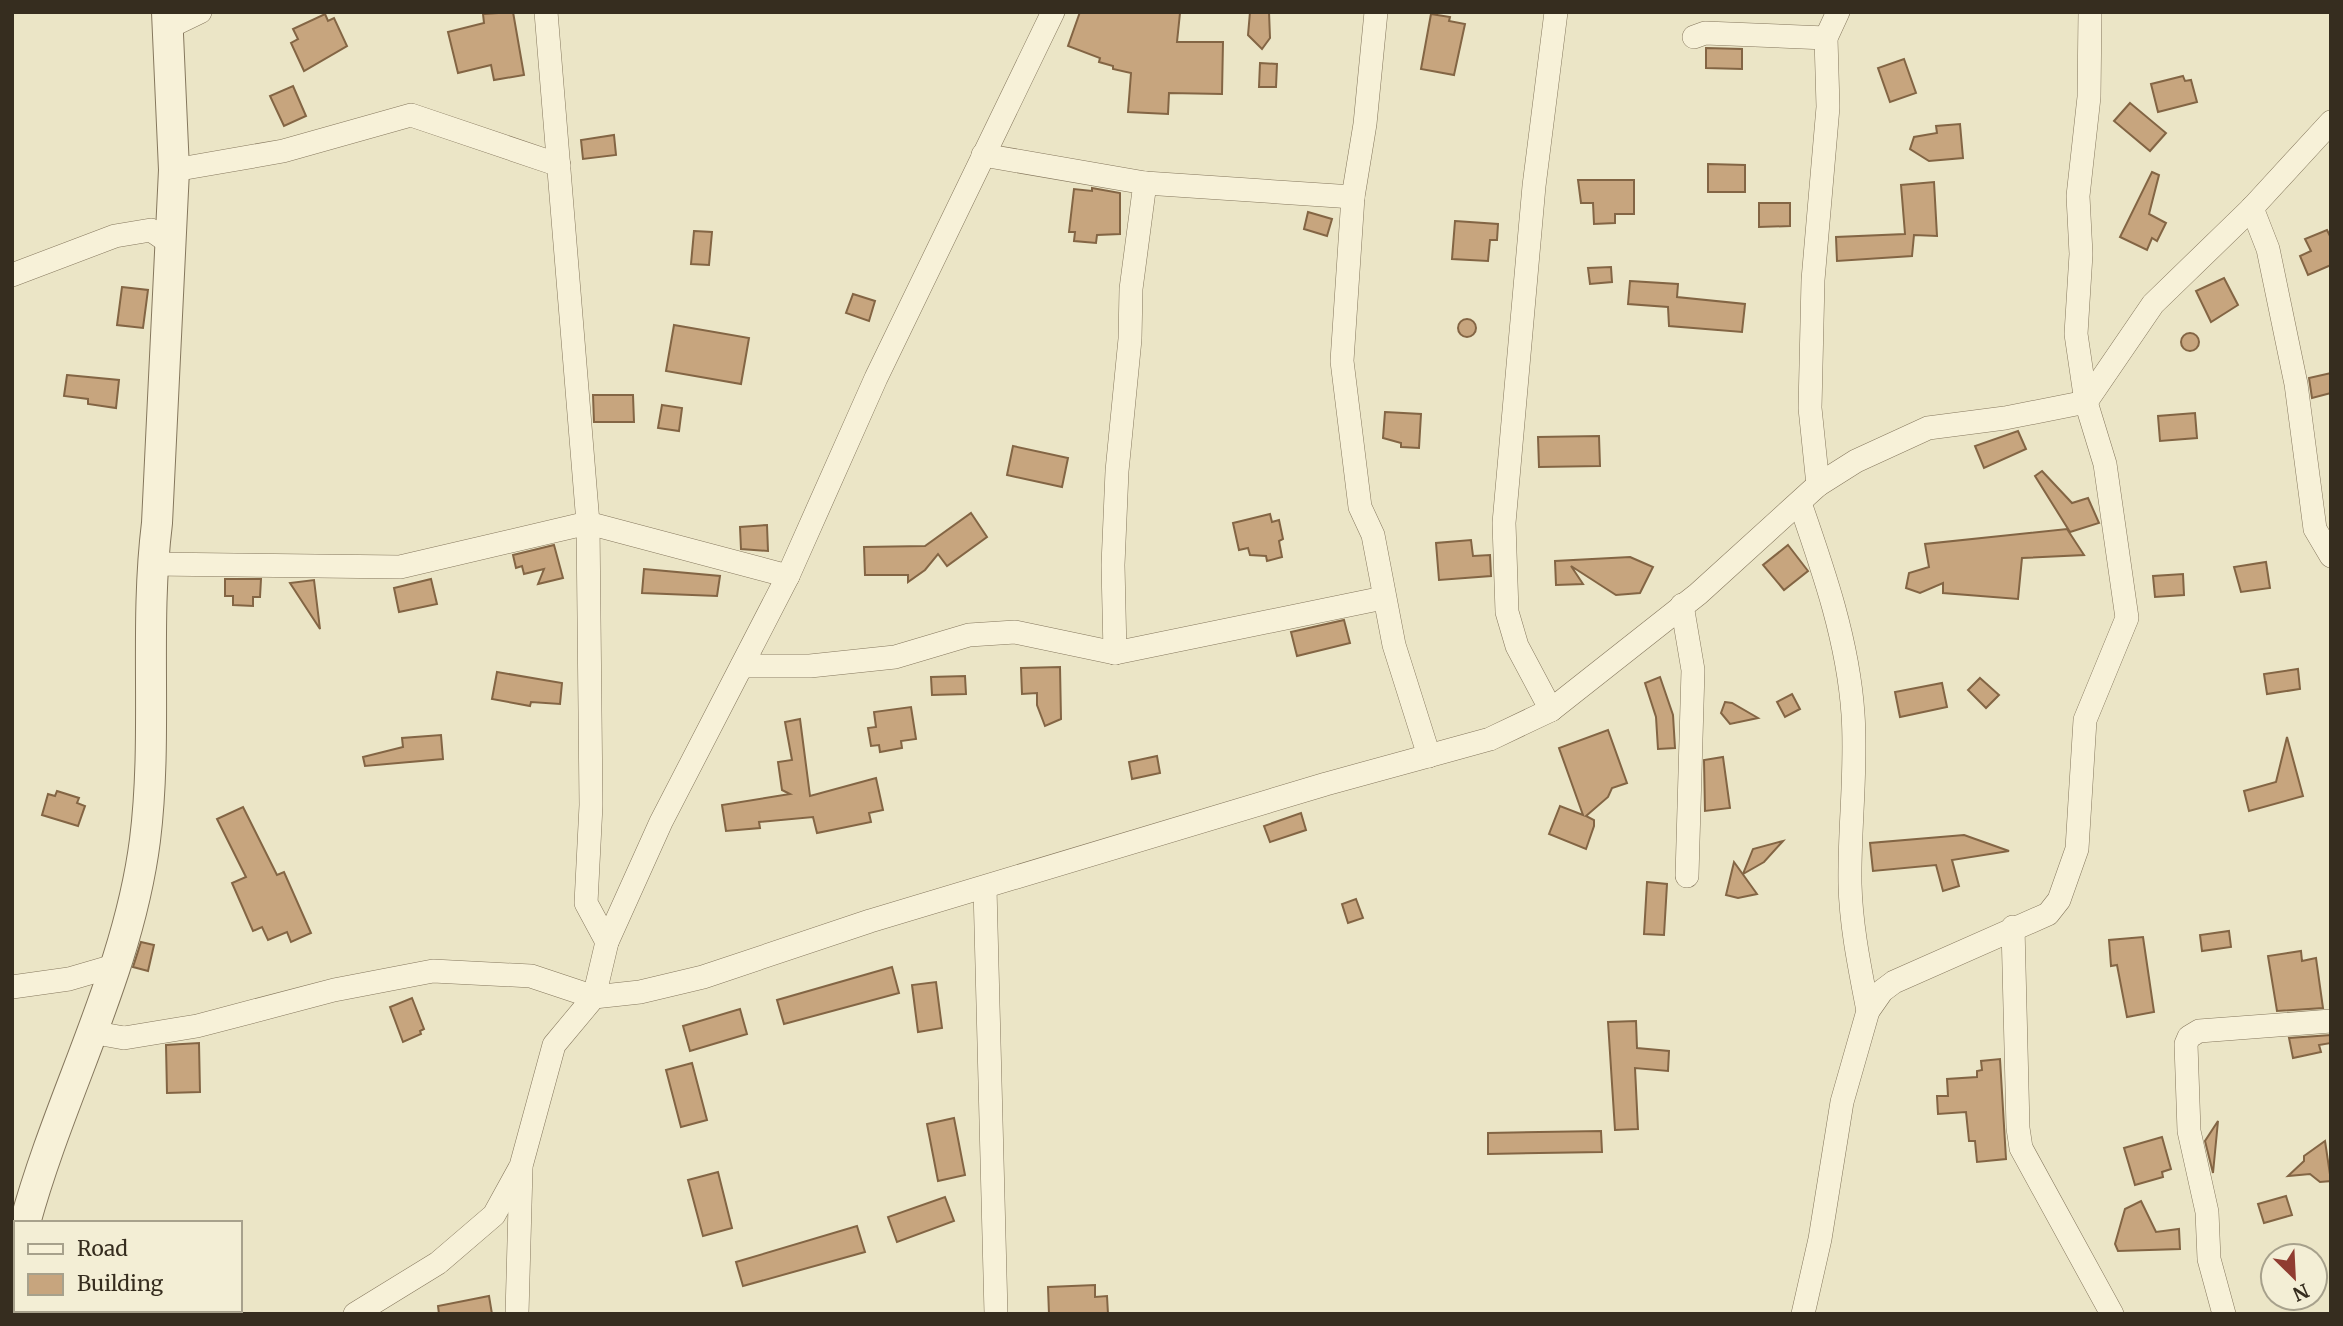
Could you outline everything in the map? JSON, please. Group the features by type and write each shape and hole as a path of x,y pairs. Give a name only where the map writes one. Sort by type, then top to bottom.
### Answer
{"street":[{"path":"26,1221 41,1163 117,965 145,841 151,741 153,565 174,170 168,20 200,12"},
{"path":"546,12 588,523 591,805 586,903 607,942"},
{"path":"355,1314 438,1263 494,1215 521,1166 554,1045 594,997 607,942 661,822 788,576 876,378 1054,12"},
{"path":"1376,12 1365,124 1353,197 1342,361 1360,507 1373,535 1394,645 1429,756"},
{"path":"1552,710 1517,646 1507,612 1504,523 1534,186 1556,12"},
{"path":"1818,485 1810,408 1813,280 1828,107 1826,38 1838,12"},
{"path":"1802,1314 1820,1239 1842,1102 1868,1011 1882,991 1894,982 2013,927 2034,923 2048,914 2059,900 2077,849 2085,719 2127,618 2105,464 2085,402 2076,334 2081,254 2078,195 2089,97 2090,12"},
{"path":"1693,37 1705,33 1826,38"},
{"path":"174,170 283,151 411,115 559,164"},
{"path":"91,1032 124,1038 197,1026 334,990 433,971 531,976 594,997 640,992 703,977 870,920 1490,739 1552,710 1682,605 1818,485 1856,461 1928,428 2005,418 2085,402 2153,304 2252,208 2331,122"},
{"path":"983,155 1145,183 1353,197"},
{"path":"1115,653 1113,565 1117,471 1130,339 1131,289 1145,183"},
{"path":"2252,208 2268,249 2297,384 2315,529 2331,555"},
{"path":"12,275 115,236 151,230 170,243"},
{"path":"1800,503 1824,570 1846,654 1853,715 1850,886 1855,949 1868,1011"},
{"path":"153,565 375,569 400,566 588,523 788,576"},
{"path":"742,666 810,666 895,657 969,635 1015,632 1115,653 1383,598"},
{"path":"1682,605 1693,670 1687,876"},
{"path":"985,888 996,1314"},
{"path":"2013,927 2021,1148 2112,1314"},
{"path":"12,987 69,979 117,965"},
{"path":"2224,1314 2208,1259 2207,1212 2189,1131 2186,1044 2189,1037 2199,1031 2331,1021"},
{"path":"517,1314 521,1166"}],"building":[{"path":"513,12 524,75 494,80 491,65 458,73 448,32 484,23 483,14"},
{"path":"1080,12 1180,13 1177,42 1223,42 1222,94 1169,93 1168,114 1128,112 1131,73 1113,69 1113,66 1099,62 1100,58 1068,46"},
{"path":"1250,12 1269,12 1270,38 1262,49 1248,35"},
{"path":"325,14 328,21 334,18 347,46 304,71 291,43 298,39 293,29"},
{"path":"1431,14 1450,17 1449,21 1465,24 1454,75 1421,69"},
{"path":"1706,48 1742,49 1742,69 1706,68"},
{"path":"1904,59 1916,93 1890,102 1878,68"},
{"path":"1260,63 1277,64 1276,87 1259,87"},
{"path":"2183,76 2185,81 2191,80 2197,102 2158,112 2151,84"},
{"path":"293,86 306,116 284,126 270,96"},
{"path":"2130,103 2166,133 2150,151 2114,121"},
{"path":"1960,124 1963,158 1929,161 1910,149 1914,137 1937,133 1936,126"},
{"path":"614,135 616,155 583,159 581,140"},
{"path":"1708,164 1745,165 1745,192 1708,192"},
{"path":"2152,172 2159,175 2149,214 2166,223 2157,241 2152,238 2147,250 2120,237"},
{"path":"1578,180 1634,180 1634,214 1615,214 1615,223 1594,224 1593,203 1581,203"},
{"path":"1934,182 1937,236 1914,235 1912,256 1837,261 1836,237 1905,234 1901,185"},
{"path":"1092,188 1120,193 1120,234 1097,235 1096,243 1074,241 1075,232 1069,232 1074,189 1092,191"},
{"path":"1759,203 1790,203 1790,226 1759,227"},
{"path":"1308,212 1332,219 1327,236 1304,229"},
{"path":"1455,221 1498,224 1497,240 1490,240 1488,261 1452,259"},
{"path":"2327,230 2331,238 2331,265 2308,275 2300,256 2311,251 2305,239"},
{"path":"694,231 712,232 709,265 691,264"},
{"path":"1611,267 1612,282 1590,284 1588,268"},
{"path":"2224,278 2238,305 2211,322 2196,291"},
{"path":"1630,281 1678,284 1677,297 1745,304 1742,332 1669,326 1668,307 1628,304"},
{"path":"122,287 148,290 143,328 117,325"},
{"path":"853,294 875,301 869,321 846,313"},
{"path":"1467,319 1473,322 1476,328 1473,334 1467,337 1461,334 1458,328 1461,322"},
{"path":"674,325 749,338 741,384 666,371"},
{"path":"2190,333 2196,336 2199,342 2196,348 2190,351 2184,348 2181,342 2184,336"},
{"path":"2331,373 2331,393 2312,398 2309,378"},
{"path":"67,375 119,380 116,408 88,404 88,399 64,396"},
{"path":"593,395 633,395 634,422 594,422"},
{"path":"662,405 682,408 679,431 658,428"},
{"path":"1385,412 1421,414 1419,448 1401,447 1401,443 1383,438"},
{"path":"2195,413 2197,438 2160,441 2158,416"},
{"path":"2018,431 2026,449 1984,468 1975,446"},
{"path":"1599,436 1600,466 1539,467 1538,437"},
{"path":"1013,446 1068,458 1062,487 1007,475"},
{"path":"2042,471 2072,503 2088,498 2099,523 2070,532 2035,476"},
{"path":"971,513 987,537 947,566 938,554 925,570 908,582 908,575 865,575 864,547 925,546"},
{"path":"1270,514 1272,522 1279,520 1283,539 1279,541 1282,557 1267,561 1266,556 1250,555 1248,548 1239,550 1233,523"},
{"path":"767,525 768,551 741,549 740,527"},
{"path":"2067,529 2084,555 2022,558 2018,599 1943,593 1943,583 1920,593 1906,588 1909,573 1929,567 1925,544"},
{"path":"1471,540 1473,556 1490,555 1491,576 1439,580 1436,543"},
{"path":"554,545 563,578 538,584 544,569 524,574 522,566 516,568 513,555"},
{"path":"1788,545 1808,571 1784,590 1763,565"},
{"path":"1630,557 1653,567 1640,593 1616,595 1571,566 1583,584 1556,585 1555,561"},
{"path":"2266,562 2270,588 2241,592 2234,567"},
{"path":"644,569 720,576 717,596 642,593"},
{"path":"2183,574 2184,595 2155,597 2153,576"},
{"path":"225,579 261,579 260,597 253,597 253,606 233,605 233,596 225,596"},
{"path":"431,579 437,604 399,612 394,588"},
{"path":"314,580 320,629 290,583"},
{"path":"1344,620 1350,643 1297,656 1291,632"},
{"path":"1060,667 1061,719 1045,726 1037,705 1037,693 1022,694 1021,668"},
{"path":"2298,669 2300,689 2267,694 2264,674"},
{"path":"497,672 562,683 560,704 531,702 530,706 492,699"},
{"path":"965,676 966,694 932,695 931,677"},
{"path":"1660,677 1673,715 1675,748 1658,749 1656,717 1645,683"},
{"path":"1980,678 1999,695 1986,708 1968,690"},
{"path":"1942,683 1947,707 1900,717 1895,692"},
{"path":"1792,694 1800,709 1785,717 1777,702"},
{"path":"1725,702 1732,703 1758,718 1730,724 1721,713"},
{"path":"911,707 916,739 901,741 902,748 880,752 879,745 871,746 868,728 876,727 874,712"},
{"path":"800,719 810,796 876,778 883,810 869,813 871,822 817,833 813,817 759,822 760,828 726,831 722,805 790,794 782,790 778,762 792,760 785,722"},
{"path":"1608,730 1627,783 1612,788 1608,797 1586,816 1594,820 1594,826 1586,849 1549,834 1560,806 1583,815 1559,748"},
{"path":"441,735 443,759 365,766 363,757 403,747 402,738"},
{"path":"2287,737 2303,796 2249,811 2244,791 2276,782"},
{"path":"1157,756 1160,773 1132,779 1129,762"},
{"path":"1723,757 1730,808 1705,811 1704,760"},
{"path":"57,791 79,798 77,803 85,806 78,826 42,815 48,794 55,796"},
{"path":"243,807 277,875 284,872 311,933 291,942 287,932 268,940 262,927 253,931 232,883 246,877 217,819"},
{"path":"1301,813 1306,830 1270,842 1264,826"},
{"path":"1964,835 2009,851 1952,860 1959,886 1943,891 1936,865 1873,871 1870,843"},
{"path":"1783,841 1764,862 1743,874 1753,849"},
{"path":"1734,862 1757,894 1738,898 1726,895"},
{"path":"1647,882 1667,884 1664,935 1644,934"},
{"path":"1356,899 1363,918 1348,923 1342,904"},
{"path":"2229,931 2231,947 2202,951 2200,935"},
{"path":"2143,937 2154,1012 2127,1017 2117,965 2111,966 2109,940"},
{"path":"141,942 154,945 148,971 133,967"},
{"path":"2301,951 2302,961 2316,958 2323,1008 2277,1011 2268,956"},
{"path":"892,967 899,993 784,1024 777,1000"},
{"path":"936,982 942,1028 918,1032 912,985"},
{"path":"412,998 424,1029 420,1031 421,1034 403,1042 390,1007"},
{"path":"740,1009 747,1034 690,1051 683,1026"},
{"path":"1636,1021 1637,1048 1669,1051 1668,1071 1635,1068 1638,1129 1615,1130 1608,1022"},
{"path":"2331,1035 2331,1043 2319,1045 2321,1052 2293,1058 2289,1038"},
{"path":"199,1043 200,1092 167,1093 166,1045"},
{"path":"2000,1059 2006,1159 1977,1162 1975,1141 1969,1141 1966,1112 1938,1114 1937,1096 1948,1096 1947,1079 1977,1077 1977,1071 1982,1070 1981,1061"},
{"path":"692,1063 707,1120 681,1127 666,1070"},
{"path":"954,1118 965,1175 938,1181 927,1124"},
{"path":"2218,1121 2213,1173 2205,1141"},
{"path":"1601,1131 1602,1152 1488,1154 1488,1133"},
{"path":"2162,1137 2171,1169 2162,1172 2163,1177 2135,1185 2124,1148"},
{"path":"2325,1141 2331,1181 2320,1182 2310,1174 2288,1176 2304,1161 2304,1156"},
{"path":"718,1172 732,1228 703,1236 688,1180"},
{"path":"2286,1196 2292,1215 2264,1223 2258,1204"},
{"path":"945,1197 954,1221 897,1242 888,1217"},
{"path":"2141,1201 2156,1232 2179,1229 2180,1249 2118,1251 2115,1244 2125,1209"},
{"path":"857,1226 865,1252 743,1286 736,1262"},
{"path":"1095,1285 1095,1297 1107,1296 1108,1314 1049,1314 1048,1287"},
{"path":"489,1296 492,1314 439,1314 438,1306"}]}
